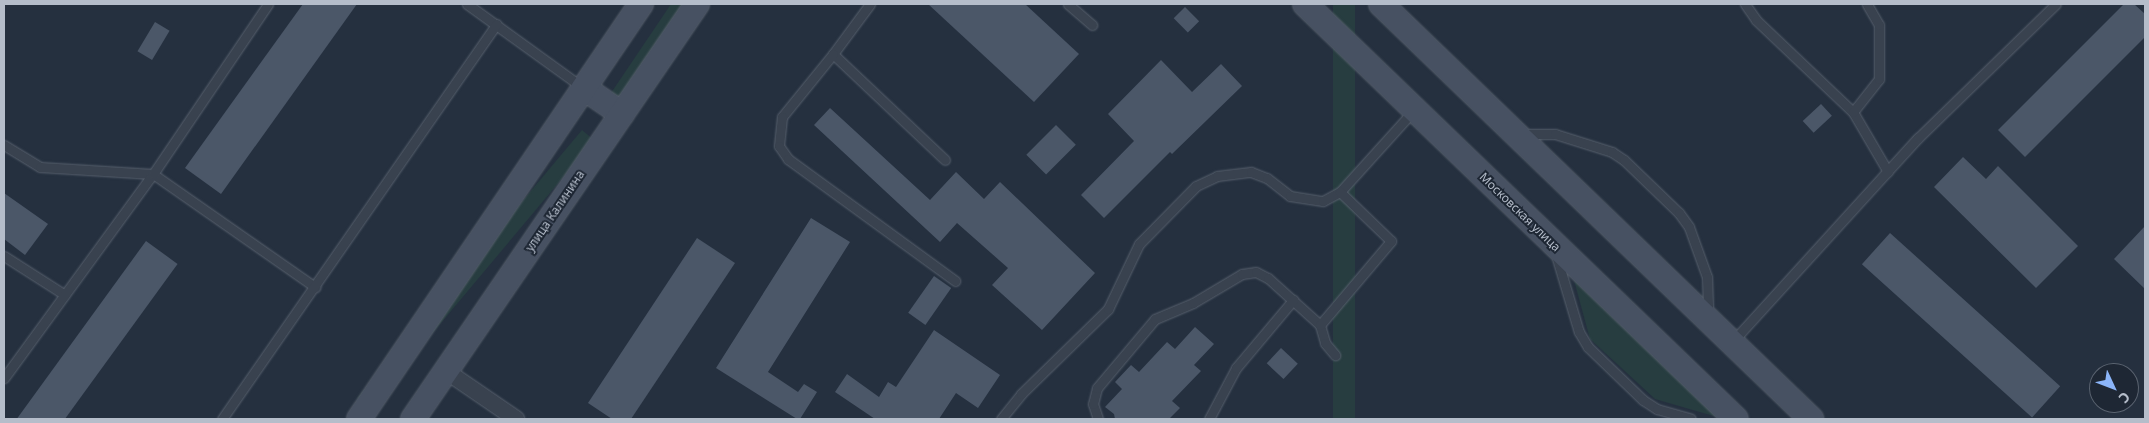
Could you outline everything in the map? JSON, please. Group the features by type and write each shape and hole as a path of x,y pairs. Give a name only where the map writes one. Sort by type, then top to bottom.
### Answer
{"main road":[{"path":"359,419 641,4"},
{"name":"улица Калинина","path":"413,419 698,4"},
{"name":"Московская улица","path":"1305,4 1736,419"},
{"path":"1381,4 1810,419"},
{"path":"584,88 622,114"}],"street":[{"path":"446,371 516,419"}],"lane":[{"path":"4,378 153,174 268,4"},
{"path":"467,4 584,88"},
{"path":"870,4 833,54 782,117 779,146 788,159 955,281"},
{"path":"1068,4 1092,25"},
{"path":"1745,4 1756,20 1853,112 1888,172"},
{"path":"1853,112 1879,79 1879,25 1867,4"},
{"path":"1732,343 1918,138 2056,4"},
{"path":"222,419 497,24"},
{"path":"833,54 946,160"},
{"path":"1001,419 1021,394 1108,309 1139,244 1173,206 1196,186 1217,176 1251,172 1267,178 1290,196 1306,200 1323,200 1340,192 1415,109"},
{"path":"1516,134 1555,134 1612,152 1672,206 1689,227 1707,277 1708,319"},
{"path":"4,145 40,167 153,174 315,287"},
{"path":"1320,325 1391,241 1340,192"},
{"path":"1552,243 1579,332 1588,347 1643,400 1657,409 1691,419"},
{"path":"4,256 65,294"},
{"path":"1098,419 1093,404 1097,388 1155,319 1193,303 1242,274 1256,272 1268,278 1320,325 1325,343 1336,355"},
{"path":"1208,419 1236,368 1293,300"}],"green space":[{"path":"671,4 686,4 620,100 611,93"},
{"path":"1333,4 1355,4 1355,419 1333,419"},
{"path":"582,130 594,140 369,408 357,398"},
{"path":"1574,280 1717,417 1655,399 1590,339"}],"building":[{"path":"303,4 357,4 221,194 185,168"},
{"path":"928,4 1025,4 1079,54 1034,102"},
{"path":"2124,4 2134,4 2145,14 2145,37 2025,157 1998,130"},
{"path":"1185,7 1199,21 1188,32 1174,18"},
{"path":"155,22 170,31 152,60 137,51"},
{"path":"1161,60 1192,92 1221,64 1242,86 1172,154 1170,152 1104,218 1081,195 1134,141 1108,114"},
{"path":"1821,104 1832,116 1814,133 1803,121"},
{"path":"830,108 930,200 956,172 984,199 1000,182 1095,273 1042,330 992,285 1008,268 957,223 940,242 814,125"},
{"path":"1056,125 1076,145 1046,174 1026,155"},
{"path":"1963,157 1986,179 1998,166 2078,246 2036,288 1934,187"},
{"path":"4,193 48,224 25,255 4,239"},
{"path":"811,218 850,242 768,372 798,392 804,384 817,392 800,419 797,419 716,368"},
{"path":"2145,226 2145,289 2114,259"},
{"path":"1890,233 2060,386 2032,417 1862,264"},
{"path":"697,238 735,263 631,419 612,419 588,403"},
{"path":"146,241 178,264 65,419 17,418"},
{"path":"934,276 951,288 925,325 908,313"},
{"path":"1195,327 1214,344 1194,365 1201,371 1172,401 1180,408 1169,419 1115,419 1114,414 1105,407 1122,389 1115,382 1131,365 1139,372 1167,342 1175,349"},
{"path":"934,330 1000,375 978,408 956,393 939,419 875,419 835,392 847,374 879,397 888,382 896,387"},
{"path":"1281,348 1298,364 1283,379 1267,363"}]}
